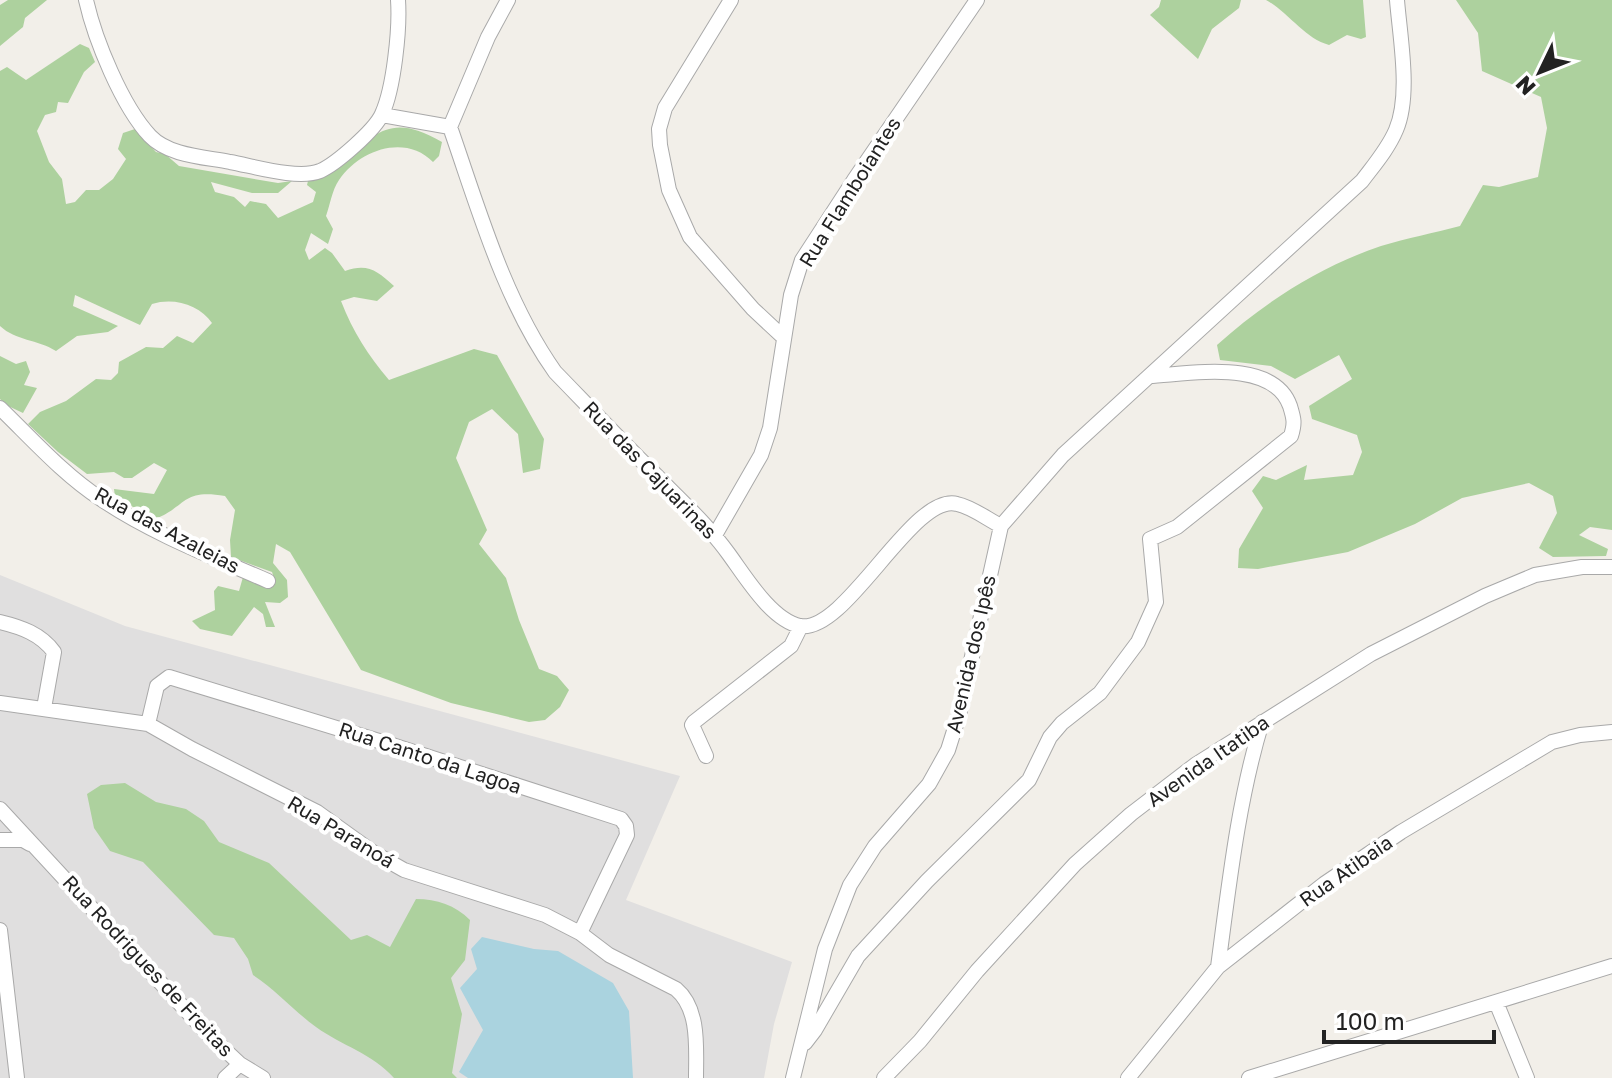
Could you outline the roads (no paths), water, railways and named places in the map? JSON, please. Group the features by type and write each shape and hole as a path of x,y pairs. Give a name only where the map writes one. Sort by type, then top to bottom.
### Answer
{"street":[{"path":"86,0 99,48 136,117 152,139 177,152 296,174 319,172 344,154 382,115 396,57 398,0"},
{"path":"382,115 450,127 488,37 508,0"},
{"path":"731,0 665,108 659,129 660,145 669,190 690,237 753,309 783,337"},
{"name":"Rua Flamboiantes","path":"715,535 761,455 770,428 791,295 802,260 977,0"},
{"path":"706,756 692,725 791,646 801,626 815,625 858,589 895,545 935,505 956,503 1001,526 1063,455 1362,181 1398,126 1404,99 1397,0"},
{"name":"Rua das Cajuarinas","path":"450,127 493,249 534,342 555,372 715,535 757,593 784,620 801,626"},
{"path":"800,1048 815,1030 858,956 927,881 1029,780 1050,737 1062,723 1100,693 1138,642 1156,602 1150,539 1177,527 1291,436 1295,423 1286,396 1270,381 1252,375 1227,373 1149,376"},
{"name":"Rua das Azaleias","path":"0,408 54,460 101,499 181,542 268,581"},
{"name":"Avenida dos Ipês","path":"793,1078 825,949 850,885 875,846 929,784 948,750 1001,526"},
{"name":"Avenida Itatiba","path":"884,1078 1075,864 1131,814 1195,765 1371,654 1485,596 1535,575 1582,567 1612,567"},
{"path":"0,622 35,633 54,652 44,708"},
{"name":"Rua Canto da Lagoa","path":"148,724 157,686 169,677 621,819 627,835 580,933"},
{"name":"Rua Paranoá","path":"0,703 148,724 317,812 374,853 404,870 545,915 580,933 609,955 676,989 685,997 691,1009 696,1078"},
{"path":"1218,967 1252,755 1262,722"},
{"name":"Rua Atibaia","path":"1128,1078 1218,967 1324,884 1401,832 1552,742 1612,732"},
{"name":"Rua Rodrigues de Freitas","path":"0,809 207,1033 240,1064 263,1078"},
{"path":"0,840 23,840 37,848"},
{"path":"0,930 17,1078"},
{"path":"1249,1078 1612,966"},
{"path":"1496,1002 1527,1078"},
{"path":"225,1078 240,1064"}],"water":[{"path":"482,937 558,951 613,983 629,1011 633,1078 468,1078 459,1072 483,1030 460,988 477,969 471,949"}]}
